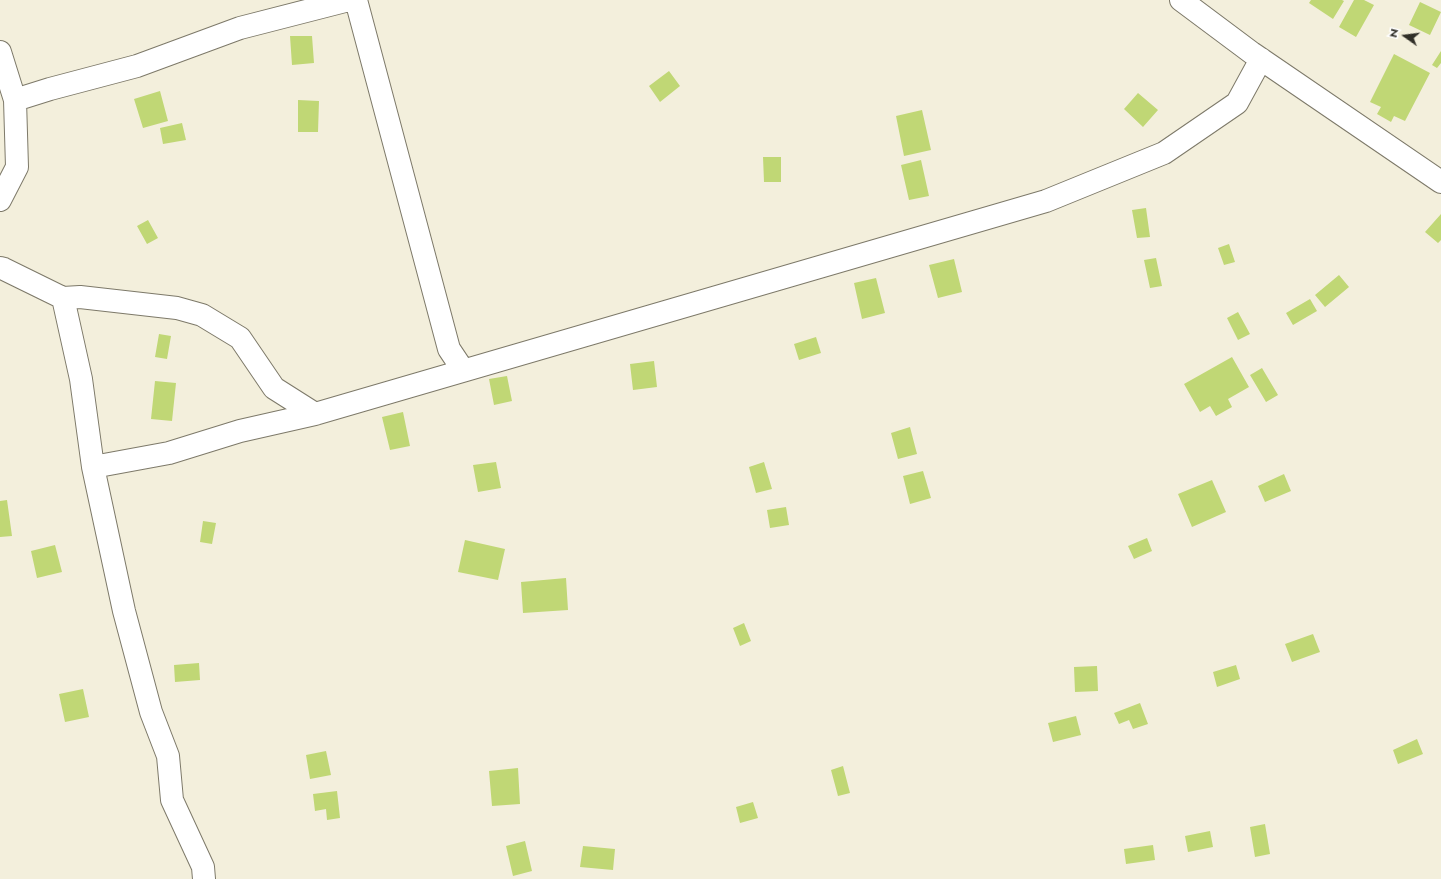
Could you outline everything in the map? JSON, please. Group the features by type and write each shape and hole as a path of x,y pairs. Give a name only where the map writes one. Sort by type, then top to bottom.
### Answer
{"street":[{"path":"15,100 50,89 137,66 240,28 349,0"},
{"path":"356,0 449,349 462,370"},
{"path":"1181,0 1261,59 1441,182"},
{"path":"0,52 15,100 17,167 0,200"},
{"path":"93,467 169,453 240,431 315,414 1046,200 1164,153 1238,103 1261,59"},
{"path":"0,268 63,298 80,297 177,308 202,315 240,338 274,388 315,414"},
{"path":"63,298 81,379 93,467 124,611 151,712 168,756 172,800 203,867 204,879"}],"building":[{"path":"1311,0 1344,1 1333,19 1309,3"},
{"path":"1354,0 1364,0 1374,5 1356,37 1339,27"},
{"path":"1420,2 1441,12 1430,35 1409,25"},
{"path":"290,36 312,36 314,63 292,65"},
{"path":"1441,51 1441,63 1437,68 1432,65"},
{"path":"1394,54 1430,73 1405,121 1394,116 1391,122 1377,114 1381,107 1370,102"},
{"path":"669,71 680,86 660,102 649,86"},
{"path":"160,91 168,121 143,128 134,99"},
{"path":"1138,93 1158,110 1143,127 1124,109"},
{"path":"298,100 319,101 318,132 298,132"},
{"path":"922,110 931,150 904,156 896,116"},
{"path":"182,123 186,140 163,144 160,128"},
{"path":"763,157 781,157 781,182 764,182"},
{"path":"921,160 929,196 909,200 901,165"},
{"path":"1146,208 1150,237 1137,238 1132,210"},
{"path":"1441,214 1441,240 1438,243 1425,232"},
{"path":"148,220 158,238 147,244 137,226"},
{"path":"1229,244 1235,262 1224,265 1218,248"},
{"path":"1156,258 1162,286 1150,288 1144,260"},
{"path":"954,259 962,292 938,298 929,265"},
{"path":"1339,275 1349,287 1325,307 1315,295"},
{"path":"876,278 885,313 862,319 854,283"},
{"path":"1310,299 1317,311 1293,325 1286,313"},
{"path":"1238,312 1250,334 1238,340 1227,318"},
{"path":"159,334 171,336 167,359 155,357"},
{"path":"816,337 821,353 799,360 794,344"},
{"path":"1232,357 1249,387 1228,399 1232,407 1216,416 1210,406 1200,412 1184,384"},
{"path":"654,361 657,387 633,390 630,364"},
{"path":"1262,368 1278,395 1266,402 1250,375"},
{"path":"507,376 512,401 494,405 489,379"},
{"path":"155,381 176,383 172,421 151,419"},
{"path":"403,412 410,446 390,450 382,417"},
{"path":"910,427 917,454 898,459 891,433"},
{"path":"496,462 501,488 478,492 473,465"},
{"path":"764,462 772,489 756,493 749,467"},
{"path":"923,471 931,498 910,504 903,476"},
{"path":"1284,474 1291,491 1265,502 1258,486"},
{"path":"1212,480 1226,512 1192,527 1178,494"},
{"path":"7,500 12,536 0,537 0,501"},
{"path":"786,507 789,525 770,528 767,510"},
{"path":"203,521 216,523 212,544 200,542"},
{"path":"1147,538 1152,551 1134,559 1128,546"},
{"path":"465,540 505,549 498,580 458,572"},
{"path":"55,545 62,572 37,578 31,551"},
{"path":"566,578 568,610 523,613 521,582"},
{"path":"744,623 751,641 740,646 733,628"},
{"path":"1313,634 1320,652 1292,662 1285,644"},
{"path":"199,663 200,680 175,682 174,665"},
{"path":"1236,665 1240,679 1217,687 1213,672"},
{"path":"1097,666 1098,691 1075,692 1074,667"},
{"path":"83,689 89,717 65,722 59,694"},
{"path":"1140,703 1148,724 1133,729 1129,720 1119,724 1114,713"},
{"path":"1076,716 1081,735 1053,742 1048,723"},
{"path":"1417,739 1423,754 1398,764 1393,750"},
{"path":"326,751 331,775 310,779 306,755"},
{"path":"843,766 850,793 838,796 831,770"},
{"path":"518,768 520,804 492,806 489,771"},
{"path":"337,791 340,818 327,820 326,809 315,811 313,794"},
{"path":"753,802 758,818 740,823 736,807"},
{"path":"1265,824 1270,854 1255,857 1250,827"},
{"path":"1210,831 1213,847 1188,852 1185,836"},
{"path":"525,841 532,871 513,876 506,846"},
{"path":"1153,845 1155,860 1126,864 1124,849"},
{"path":"583,846 615,849 613,870 580,867"}]}
